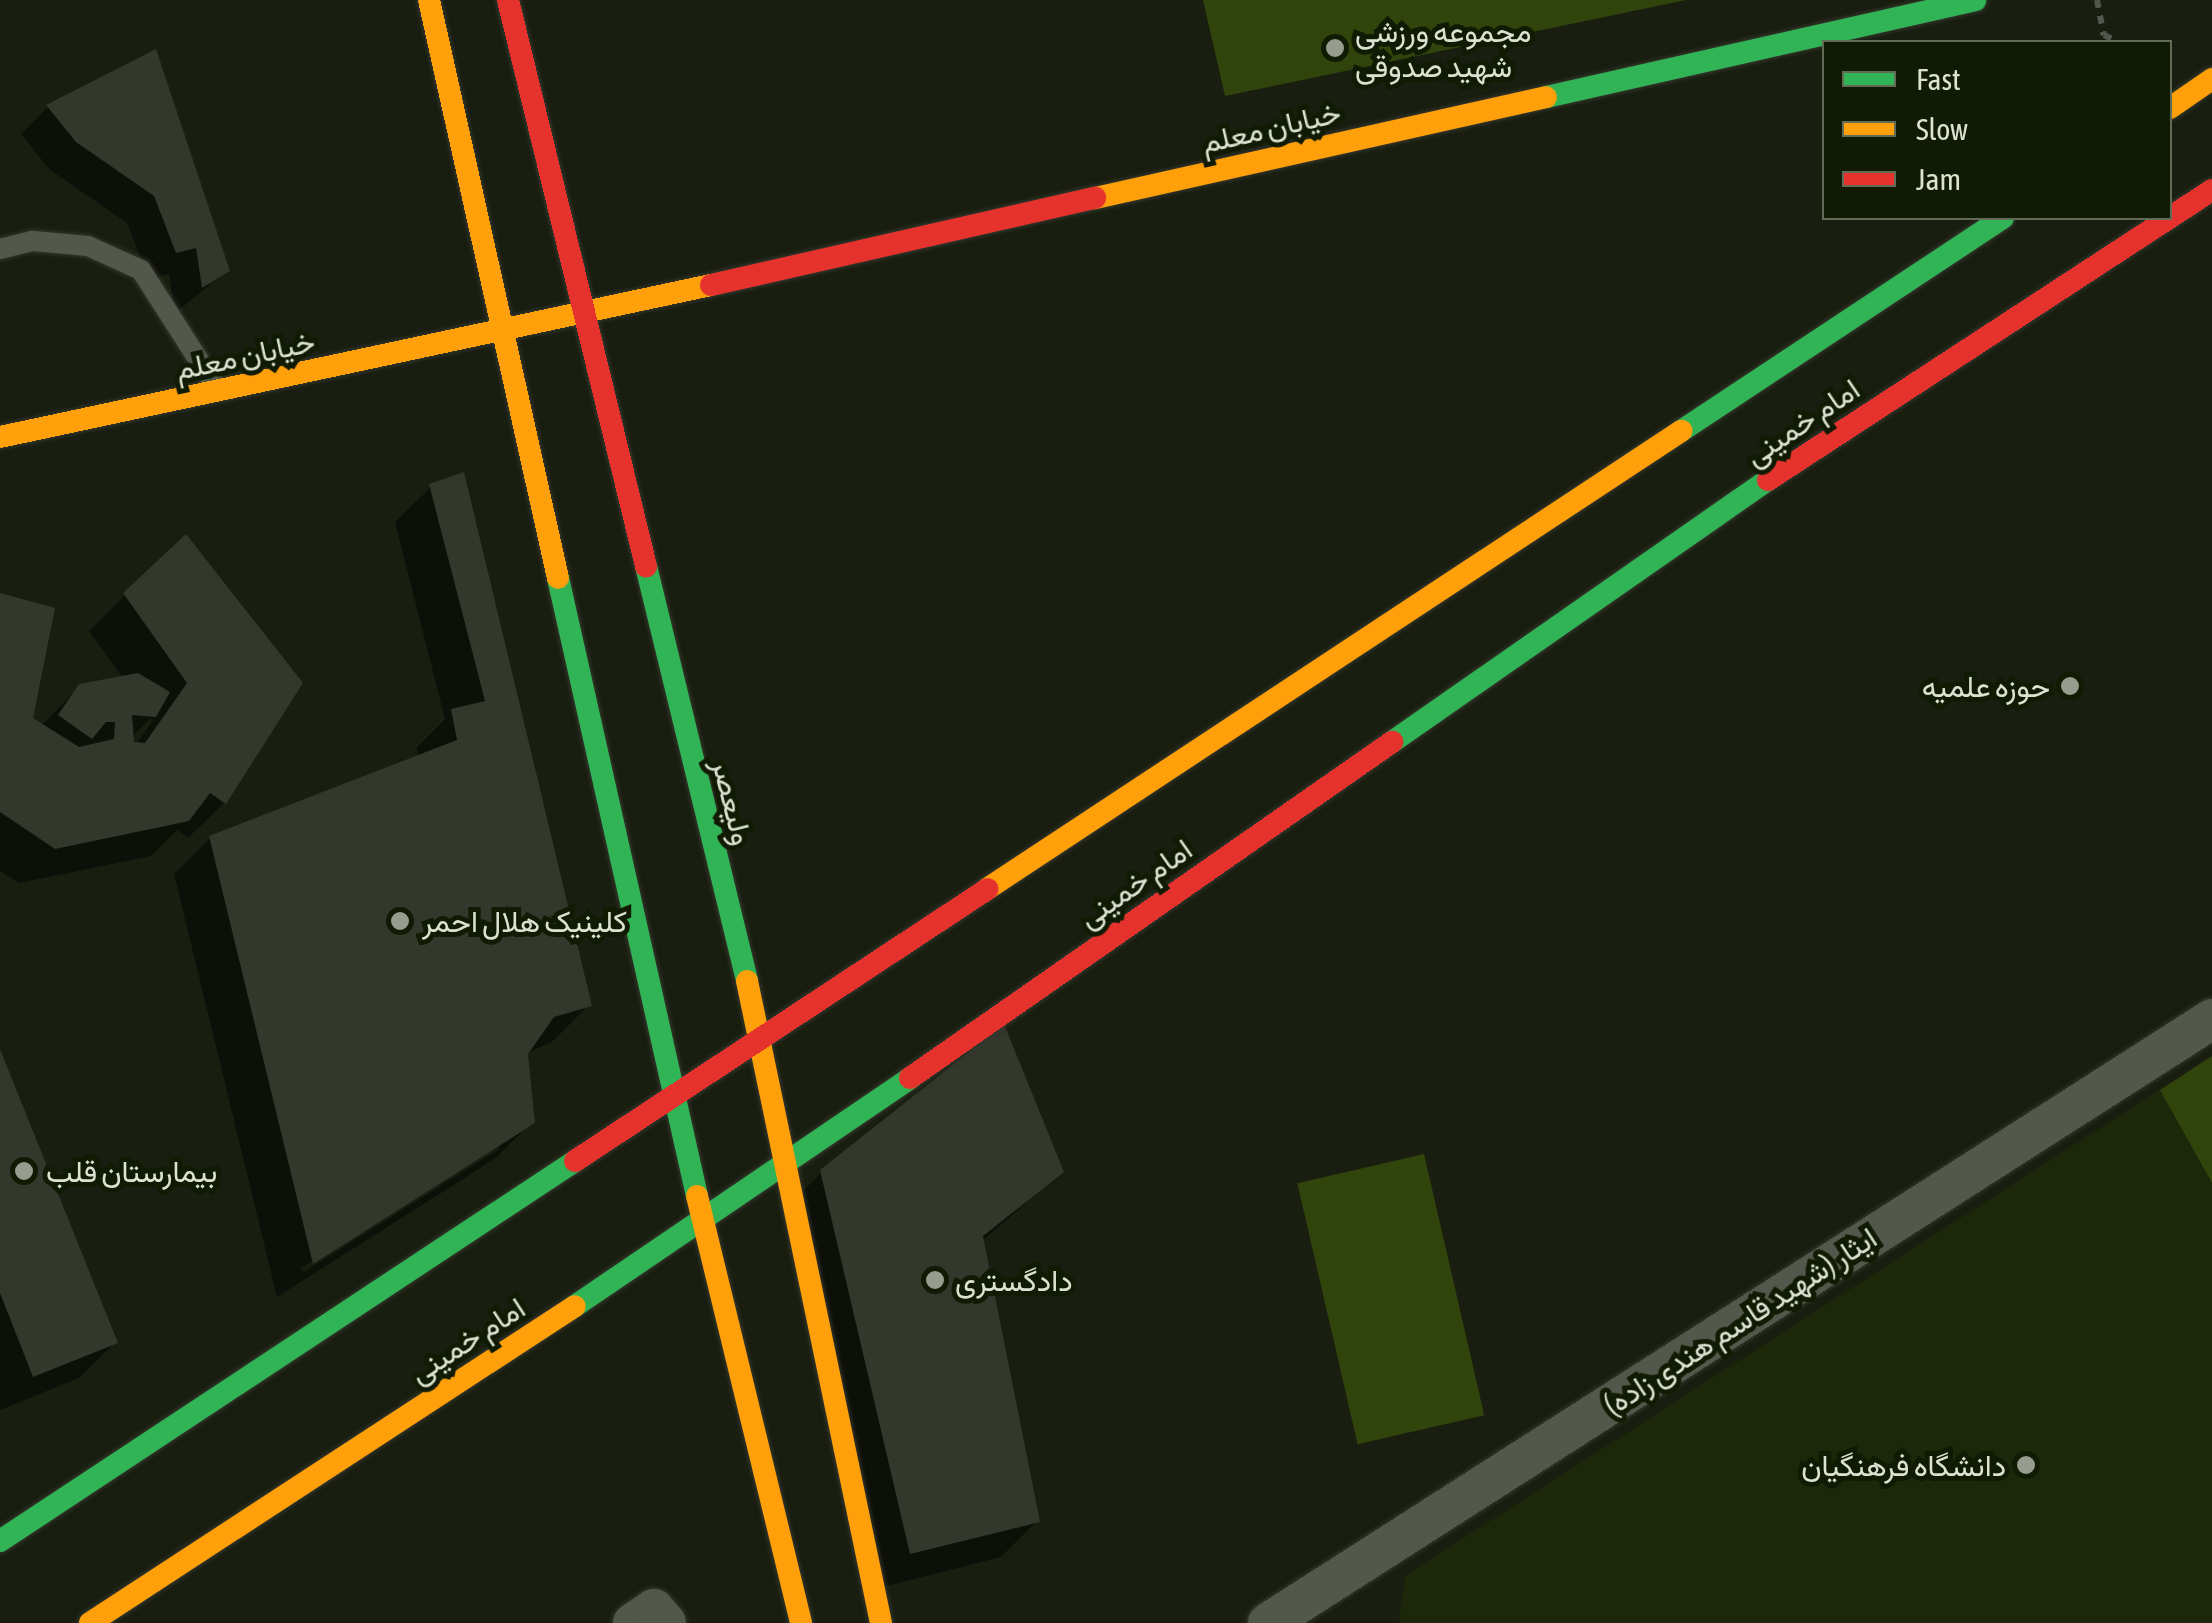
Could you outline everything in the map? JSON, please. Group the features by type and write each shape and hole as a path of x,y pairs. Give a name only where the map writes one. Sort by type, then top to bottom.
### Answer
{"street":[{"path":"429,0 674,1099 707,1219 800,1623"},
{"name":"ولیعصر","path":"508,0 580,312 761,1040 881,1623"},
{"name":"خیابان معلم","path":"0,436 501,332 1976,0"},
{"path":"2172,107 2212,79"},
{"name":"امام خمینی","path":"2172,216 2212,190"},
{"name":"امام خمینی","path":"0,1541 2000,220"},
{"name":"امام خمینی","path":"90,1623 707,1219 1793,463 2166,220"},
{"name":"ایثار (شهید قاسم هندی زاده)","path":"1268,1623 2212,1019"},
{"path":"633,1623 654,1609 666,1623"}],"lane":[{"path":"0,249 33,241 88,246 140,270 218,391"}],"path":[{"path":"2097,0 2104,35 2115,40"}],"shaded area":[{"name":"دانشگاه فرهنگیان","path":"2212,1056 2212,1623 1399,1623 1405,1576"}],"green space":[{"name":"مجموعه ورزشی شهید صدوقی","path":"1203,0 1686,0 1225,96"},
{"path":"2212,1056 2212,1183 2160,1090"},
{"path":"1424,1154 1484,1415 1358,1444 1297,1183"}],"building":[{"path":"156,49 230,271 202,288 196,248 176,253 154,196 76,142 46,105"},
{"name":"کلینیک هلال احمر","path":"464,472 592,1006 554,1017 528,1054 535,1123 313,1264 209,836 457,740 451,709 485,701 429,484"},
{"path":"186,534 303,683 226,804 210,793 189,821 55,849 0,812 0,593 55,608 33,718 79,747 114,739 115,722 106,722 92,739 58,715 79,684 138,673 170,692 156,717 132,715 134,742 145,743 187,683 123,593"},
{"path":"1004,1024 1064,1172 983,1236 1040,1522 910,1554 820,1170"},
{"name":"بیمارستان قلب","path":"0,1049 118,1343 33,1377 0,1293"}],"traffic: fast":[{"path":"1546,97 1975,0"},
{"path":"1681,431 2000,220"},
{"path":"1392,742 1768,480"},
{"path":"646,566 747,981"},
{"path":"558,578 697,1196"},
{"path":"575,1306 910,1078"},
{"path":"0,1541 575,1161"}],"traffic: slow":[{"path":"429,0 558,578"},
{"path":"2172,107 2212,79"},
{"path":"1095,198 1546,97"},
{"path":"0,437 711,285"},
{"path":"987,889 1681,431"},
{"path":"747,981 881,1623"},
{"path":"697,1196 801,1623"},
{"path":"90,1623 575,1306"}],"traffic: jam":[{"path":"508,0 646,566"},
{"path":"2172,216 2212,190"},
{"path":"711,285 1095,198"},
{"path":"1768,480 2166,220"},
{"path":"910,1078 1392,742"},
{"path":"575,1161 987,889"}],"place":[{"name":"مجموعه ورزشی شهید صدوقی","path":"1335,48"},
{"name":"حوزه علمیه","path":"2070,686"},
{"name":"کلینیک هلال احمر","path":"400,921"},
{"name":"بیمارستان قلب","path":"24,1171"},
{"name":"دادگستری","path":"935,1280"},
{"name":"دانشگاه فرهنگیان","path":"2026,1465"}]}
